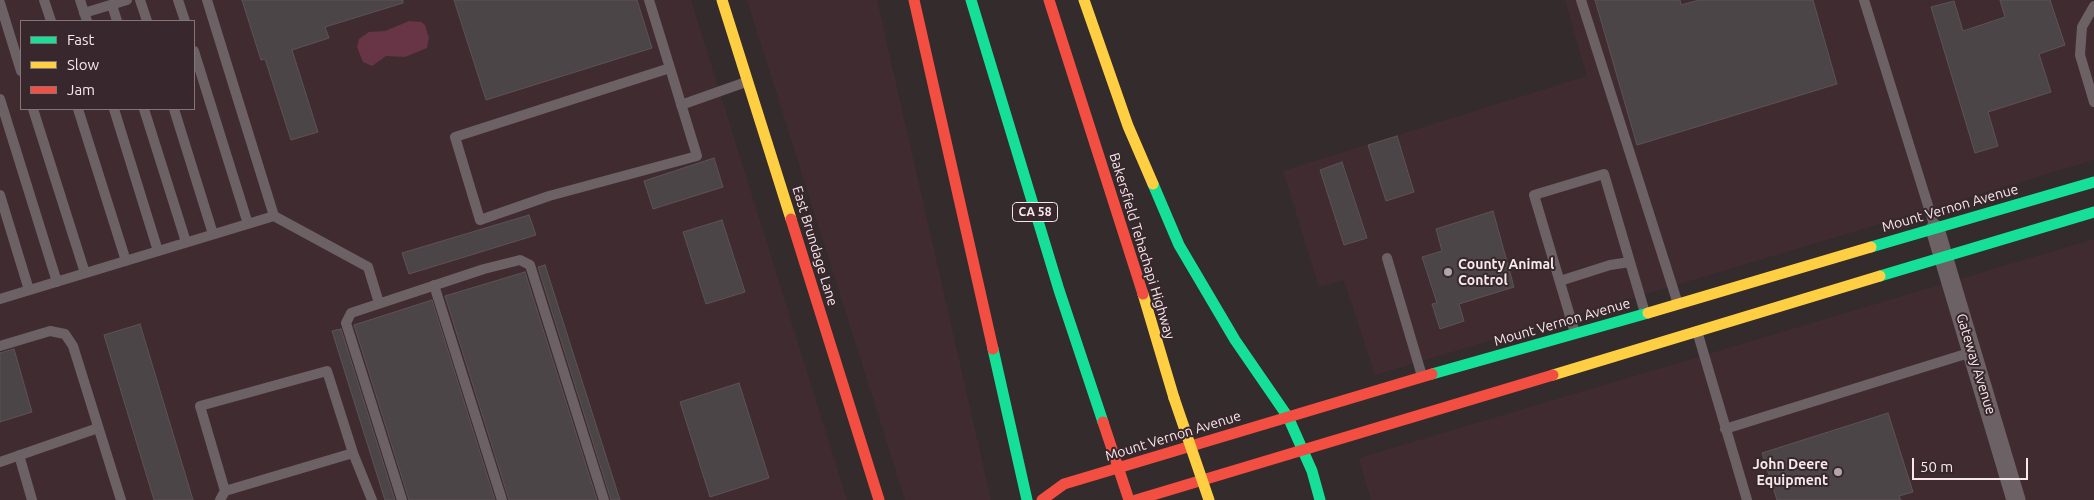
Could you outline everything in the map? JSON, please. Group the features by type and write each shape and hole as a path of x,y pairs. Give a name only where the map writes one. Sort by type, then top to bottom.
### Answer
{"main road":[{"name":"East Brundage Lane","path":"722,0 879,500"},
{"path":"914,0 1027,500"},
{"name":"CA 58","path":"972,0 985,50 1059,290 1129,500"},
{"name":"Bakersfield Tehachapi Highway","path":"1049,0 1130,252 1174,398 1209,500"},
{"path":"1084,0 1128,126 1179,245 1235,340 1288,417 1312,471 1320,500"},
{"name":"Mount Vernon Avenue","path":"1042,500 1064,484 1423,377 2094,182"},
{"path":"1136,500 1696,330 2094,212"},
{"path":"1644,326 1645,314"},
{"path":"1495,392 1508,376"}],"street":[{"name":"Gateway Avenue","path":"1935,228 2016,500"}],"lane":[{"path":"44,0 51,20"},
{"path":"80,0 85,17 127,0"},
{"path":"140,0 147,20"},
{"path":"178,0 185,20"},
{"path":"207,0 274,216 368,267 379,303"},
{"path":"649,0 670,68 681,105 697,156 549,196 480,220 455,137 670,68"},
{"path":"1581,0 1678,304"},
{"path":"1864,0 1935,228"},
{"path":"0,3 20,68"},
{"path":"112,5 117,20"},
{"path":"2094,6 2082,27 2080,55 2094,102"},
{"path":"195,54 248,224"},
{"path":"681,105 747,81"},
{"path":"0,99 57,282"},
{"path":"33,110 85,273"},
{"path":"78,110 126,261"},
{"path":"114,110 158,251"},
{"path":"144,110 186,242"},
{"path":"174,110 213,234"},
{"path":"1575,333 1534,195 1604,174 1645,314"},
{"path":"0,195 30,290"},
{"path":"0,299 274,216"},
{"path":"1387,258 1423,377"},
{"path":"402,500 346,323 351,313 484,269 520,260 530,265 604,500"},
{"path":"1560,281 1610,265 1630,262"},
{"path":"434,285 502,500"},
{"path":"1696,330 1747,500"},
{"path":"0,346 50,331 65,334 73,346 121,500"},
{"path":"1725,428 1972,352"},
{"path":"353,453 222,495 200,406 327,371 353,453 372,500"},
{"path":"0,462 98,428"},
{"path":"19,455 32,500"}],"shaded area":[{"path":"0,0 691,0 847,500 0,500"},
{"path":"747,0 877,0 991,500 905,500"},
{"path":"1565,0 2094,0 2094,160 1375,375 1344,280 1319,287 1283,171 1587,76"},
{"path":"409,21 421,22 425,25 429,38 427,48 405,57 386,56 372,66 363,62 357,47 359,39 369,32 385,31"},
{"path":"2094,239 2094,500 1371,500 1359,458"}],"building":[{"path":"242,0 403,0 403,3 325,27 329,38 292,50 318,132 291,140 265,59 261,60"},
{"path":"454,0 637,0 652,48 486,100"},
{"path":"1595,0 1680,0 1681,5 1699,0 1813,0 1837,84 1637,145"},
{"path":"2000,0 2050,0 2065,45 2039,54 2051,92 1988,112 1998,146 1975,153 1931,7 1954,1 1963,31 2005,17"},
{"path":"1397,136 1414,192 1386,201 1368,145"},
{"path":"714,158 723,187 653,209 644,181"},
{"path":"1342,162 1367,238 1344,245 1320,170"},
{"name":"County Animal Control","path":"1493,211 1514,287 1459,304 1464,321 1440,329 1432,304 1437,303 1422,257 1442,251 1436,229"},
{"path":"529,215 536,235 409,274 402,253"},
{"path":"722,220 745,292 706,304 683,232"},
{"path":"545,265 620,500 611,500 538,267"},
{"path":"525,272 597,500 509,500 445,296"},
{"path":"432,300 495,500 409,500 354,325"},
{"path":"140,324 193,500 154,500 104,335"},
{"path":"341,329 395,500 385,500 332,331"},
{"path":"14,349 32,412 0,422 0,353"},
{"path":"739,383 769,478 710,497 680,402"},
{"name":"John Deere Equipment","path":"1888,413 1913,492 1899,496 1901,500 1777,500 1762,453"}],"traffic: fast":[{"path":"971,0 1059,290 1103,422"},
{"path":"1871,247 2094,182"},
{"path":"1153,184 1179,245 1235,340 1288,417 1312,471 1320,500"},
{"path":"1880,276 2094,212"},
{"path":"1432,374 1648,313"},
{"path":"993,349 1027,500"}],"traffic: slow":[{"path":"722,0 791,219"},
{"path":"1084,0 1128,126 1153,184"},
{"path":"1648,313 1871,247"},
{"path":"1553,375 1880,276"},
{"path":"1143,294 1174,398"},
{"path":"1174,398 1209,500"}],"traffic: jam":[{"path":"914,0 993,349"},
{"path":"1049,0 1143,294"},
{"path":"791,219 879,500"},
{"path":"1042,500 1064,484 1432,374"},
{"path":"1136,500 1553,375"},
{"path":"1103,422 1129,500"}],"place":[{"name":"County Animal Control","path":"1448,272"},
{"name":"John Deere Equipment","path":"1838,472"}]}
